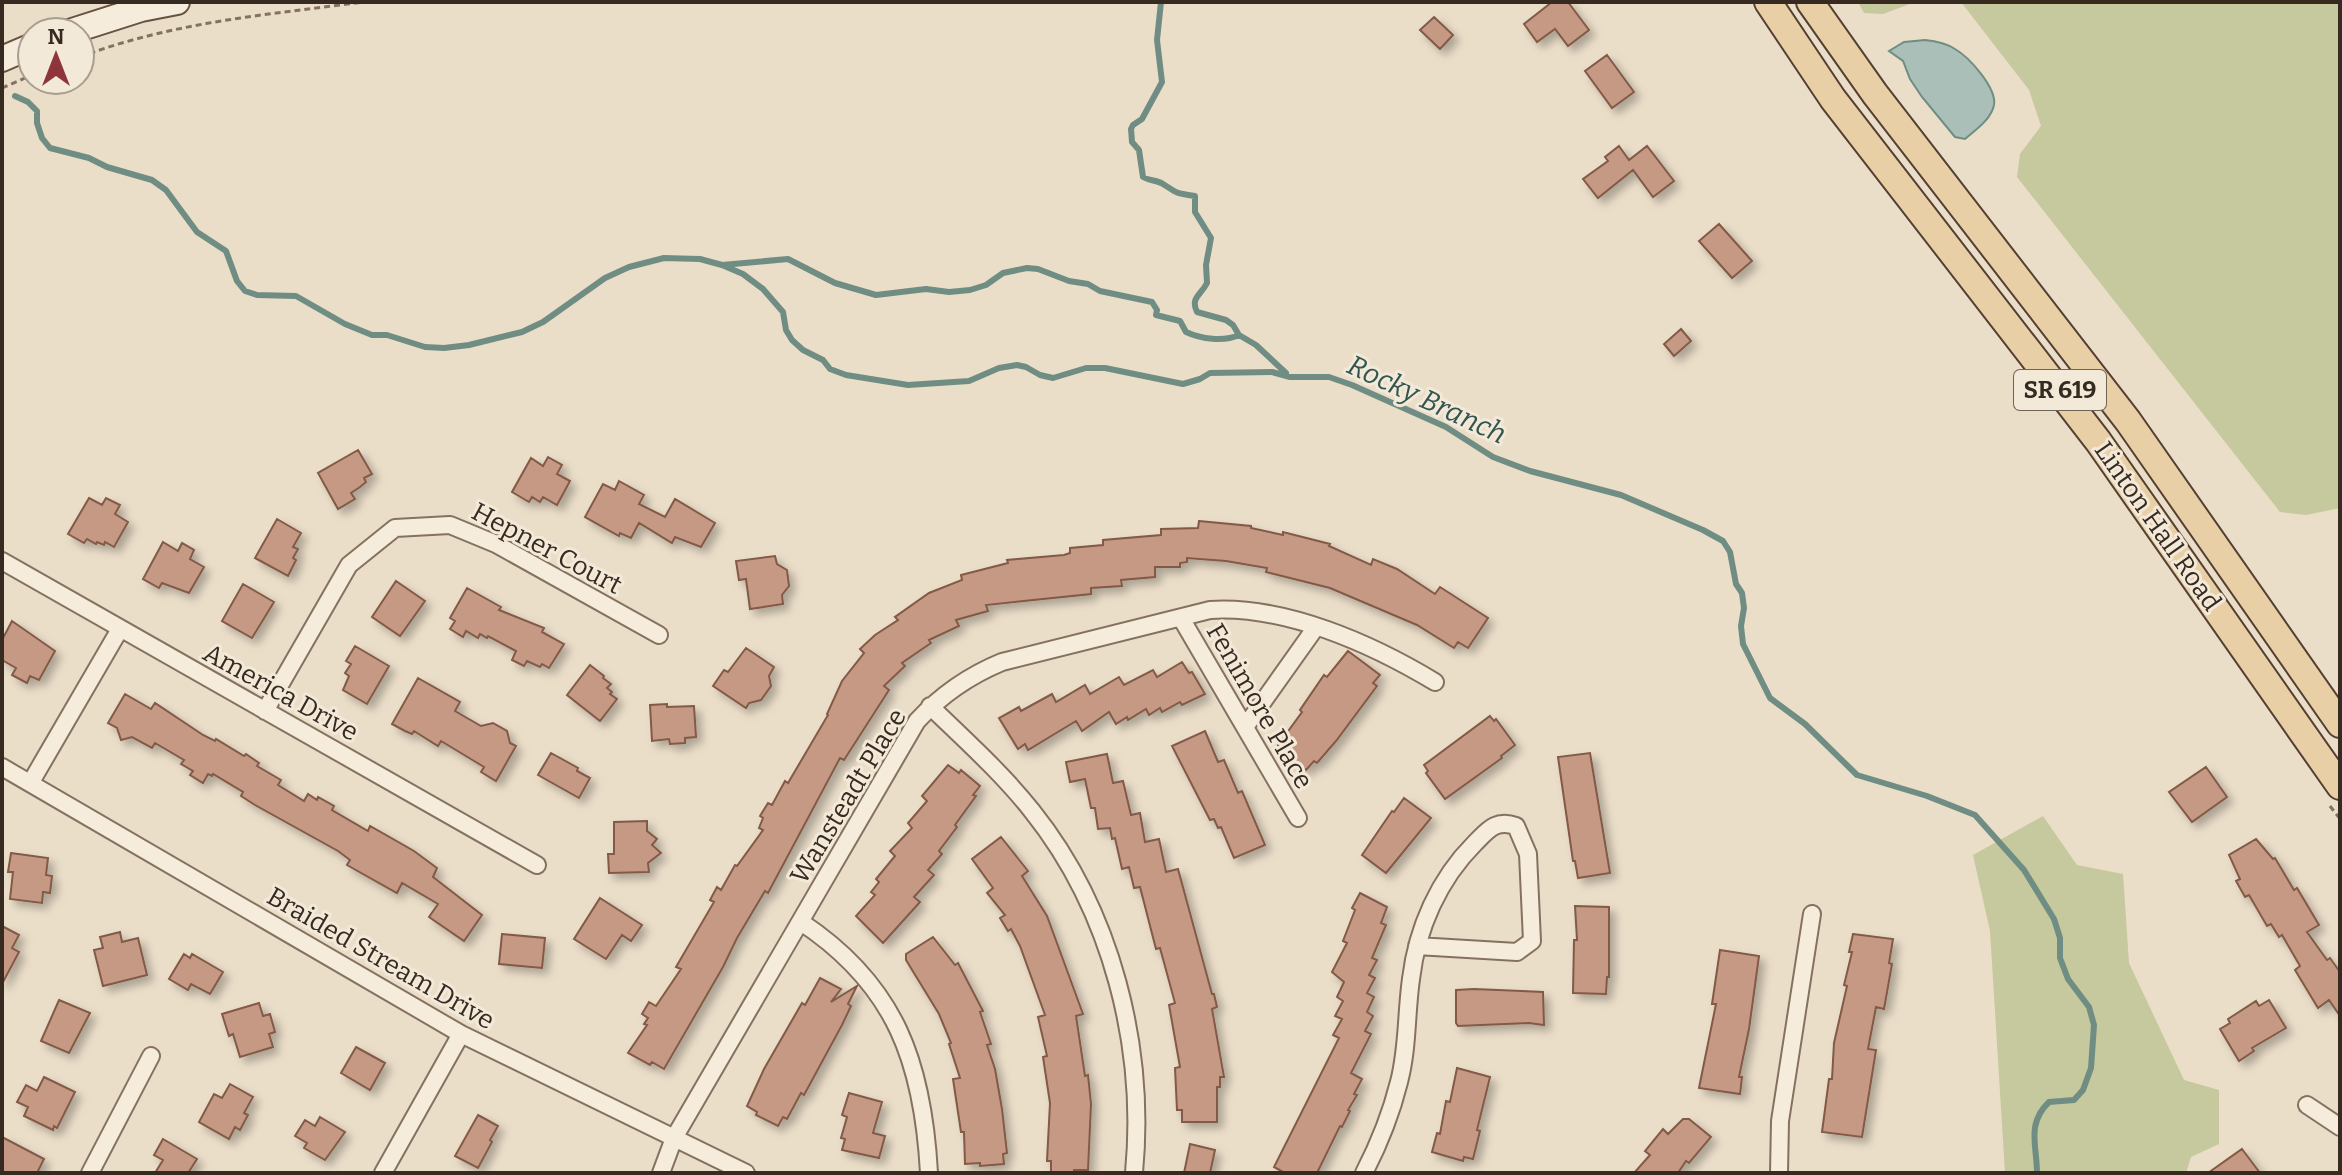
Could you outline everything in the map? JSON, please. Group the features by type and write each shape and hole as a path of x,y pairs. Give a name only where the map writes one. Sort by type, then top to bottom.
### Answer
{"main road":[{"path":"96,23 141,9 177,2"},
{"name":"Linton Hall Road","path":"1768,2 1833,99 2098,441 2340,786"},
{"name":"Linton Hall Road","path":"1810,2 1875,94 2128,421 2340,724"}],"street":[{"name":"Hepner Court","path":"265,711 349,565 395,528 450,525 496,544 659,635"},
{"name":"America Drive","path":"2,561 537,865"},
{"name":"Wansteadt Place","path":"661,1173 674,1138 917,721 930,706 975,673 1002,662 1210,610 1233,608 1257,611 1316,627 1380,650 1435,682"},
{"name":"Fenimore Place","path":"1181,618 1298,818"},
{"path":"1245,727 1316,627"},
{"path":"31,782 120,629"},
{"path":"930,706 1003,777 1034,813 1061,851 1084,893 1114,974 1128,1027 1137,1120 1134,1173"},
{"name":"Braided Stream Drive","path":"2,767 461,1034 746,1173"},
{"path":"1364,1173 1387,1121 1400,1081 1408,1040 1411,979 1417,946 1429,909 1466,852 1491,827 1507,823 1516,826 1528,854 1532,941 1517,952 1417,946"},
{"path":"1775,1172 1812,914"},
{"path":"801,922 850,959 871,983 901,1033 923,1120 929,1173"},
{"path":"383,1173 461,1034"},
{"path":"90,1173 151,1056"},
{"path":"2307,1105 2340,1127"}],"path":[{"path":"96,51 124,40 191,24 363,2"}],"green space":[{"path":"1858,2 1915,2 1883,14 1864,13"},
{"path":"1961,2 2340,2 2340,508 2306,515 2280,512 2017,177 2020,154 2041,126 2029,90"},
{"path":"2043,816 2077,865 2123,874 2129,963 2184,1080 2219,1090 2219,1144 2191,1157 2186,1173 2005,1173 1990,931 1973,855"}],"water":[{"path":"1925,40 1944,44 1961,53 1991,90 1994,105 1990,115 1965,139 1955,137 1922,97 1903,61 1889,51 1904,42"}],"building":[{"path":"1552,2 1568,2 1589,30 1568,46 1555,29 1537,42 1524,24"},
{"path":"1434,17 1453,35 1440,49 1420,30"},
{"path":"1607,55 1634,92 1612,108 1585,71"},
{"path":"1619,146 1629,160 1647,146 1674,181 1653,197 1633,170 1598,198 1583,179 1608,161 1605,157"},
{"path":"1719,224 1752,261 1732,278 1699,241"},
{"path":"1681,329 1691,341 1674,356 1664,344"},
{"path":"358,450 372,474 364,478 366,482 351,493 355,499 338,509 318,473"},
{"path":"548,457 562,465 557,474 570,481 557,505 543,497 540,502 532,497 529,502 512,492 531,458 543,466"},
{"path":"619,481 644,495 639,504 665,517 675,499 715,523 701,547 675,537 672,543 639,523 631,538 620,533 619,536 585,517 603,484 615,490"},
{"path":"89,498 102,505 106,498 120,505 115,514 128,522 114,547 87,539 84,543 68,534"},
{"path":"277,519 301,533 293,547 298,549 288,576 255,558"},
{"path":"1199,521 1251,526 1330,544 1371,565 1373,559 1397,569 1435,594 1440,587 1488,618 1468,648 1458,642 1454,648 1417,625 1330,588 1266,572 1267,568 1187,558 1187,562 1180,563 1180,567 1155,567 1155,577 1121,580 1122,586 1091,588 1091,594 986,605 988,611 956,620 959,626 929,640 931,643 902,663 905,666 884,686 889,690 844,760 840,758 768,893 765,891 737,938 664,1069 628,1053 647,1025 644,1024 648,1018 642,1014 649,1002 656,1006 681,969 676,967 714,902 710,900 717,887 721,890 735,865 763,830 759,828 763,818 760,816 768,803 772,805 785,781 788,783 828,715 842,681 864,653 860,649 875,635 929,593 962,580 961,575 1008,563 1007,560 1064,555 1070,553 1070,548 1103,545 1103,540 1161,535 1161,529 1198,528"},
{"path":"163,542 178,551 182,543 194,550 190,559 204,567 189,593 162,583 159,588 143,579"},
{"path":"775,556 777,564 787,570 789,586 782,595 783,604 750,609 746,579 739,580 736,561"},
{"path":"396,581 425,601 400,636 372,617"},
{"path":"243,584 274,602 252,638 222,621"},
{"path":"467,588 501,607 499,610 544,628 542,632 564,644 549,668 527,661 524,666 512,660 516,651 488,636 480,634 478,638 466,631 463,637 450,629 455,621 450,618"},
{"path":"12,621 55,651 39,680 30,676 27,683 12,675 16,668 2,660 2,640"},
{"path":"355,646 389,666 367,704 343,690 349,676 345,673 351,664 346,661"},
{"path":"746,648 774,667 769,676 771,686 761,700 749,703 746,708 713,686"},
{"path":"1348,651 1380,675 1373,683 1377,686 1336,741 1317,763 1314,761 1306,770 1285,755 1287,752 1278,745 1324,675 1327,677"},
{"path":"1182,662 1205,694 1162,712 1160,708 1149,715 1146,709 1116,724 1109,712 1082,731 1076,721 1028,750 1025,744 1018,749 999,718 1019,707 1021,711 1052,694 1056,702 1085,685 1090,694 1119,677 1124,685 1153,670 1157,677"},
{"path":"590,665 611,684 607,688 617,699 600,721 567,695"},
{"path":"418,678 460,702 455,711 481,726 493,723 507,731 510,743 516,746 496,781 481,772 484,767 441,741 438,746 414,731 412,734 392,724"},
{"path":"125,694 151,709 155,703 203,735 244,756 246,754 259,763 257,766 281,780 278,785 304,801 308,794 317,800 318,797 334,806 332,810 368,831 370,826 414,851 437,868 433,877 482,915 464,941 429,917 438,904 402,883 397,893 354,869 347,865 350,860 338,851 255,805 241,796 243,792 213,774 208,774 203,783 190,775 193,771 181,764 184,760 155,743 152,748 132,737 121,740 117,728 108,723"},
{"path":"667,704 667,707 694,706 696,737 685,738 685,743 670,744 669,739 652,741 650,705"},
{"path":"1490,716 1494,721 1496,719 1515,745 1445,799 1426,773 1428,771 1424,765"},
{"path":"1205,731 1218,762 1224,760 1238,793 1242,791 1265,845 1234,858 1221,827 1218,828 1214,819 1210,820 1172,746"},
{"path":"551,753 590,778 579,798 538,775"},
{"path":"1590,753 1610,873 1578,878 1558,757"},
{"path":"1107,754 1113,783 1123,781 1131,815 1140,813 1145,842 1159,839 1166,872 1178,869 1217,1007 1212,1009 1224,1077 1220,1077 1220,1087 1217,1087 1217,1122 1182,1122 1182,1110 1177,1110 1175,1068 1180,1067 1169,1005 1175,1003 1160,948 1156,949 1140,887 1134,888 1129,867 1122,869 1110,828 1098,829 1085,779 1070,782 1066,762"},
{"path":"948,765 959,773 961,770 980,786 955,825 957,827 939,851 942,854 928,870 934,875 914,897 920,902 883,943 856,916 875,895 871,892 879,882 876,879 895,856 890,851 912,828 908,823 927,801 922,796"},
{"path":"2206,767 2227,797 2192,822 2169,792"},
{"path":"1404,798 1431,818 1386,873 1362,855"},
{"path":"647,821 647,831 657,839 652,845 661,853 648,863 649,872 609,873 608,854 614,854 614,822"},
{"path":"1001,837 1028,871 1022,876 1047,916 1083,1014 1076,1016 1091,1104 1088,1170 1051,1172 1051,1161 1047,1161 1050,1103 1043,1057 1047,1056 1038,1017 1045,1015 1020,946 1011,929 1008,931 1000,918 1005,915 987,893 993,888 972,859"},
{"path":"2256,839 2275,858 2294,890 2297,888 2319,925 2307,932 2340,972 2340,1016 2329,1000 2318,1008 2295,970 2300,966 2282,935 2279,937 2271,924 2267,926 2249,895 2245,897 2236,881 2240,879 2229,855"},
{"path":"11,853 48,858 46,875 52,876 50,893 43,892 42,903 10,899 13,872 8,872"},
{"path":"1360,893 1387,907 1381,923 1386,925 1372,958 1377,960 1369,975 1375,978 1367,993 1374,997 1367,1012 1373,1016 1365,1031 1371,1034 1351,1073 1362,1079 1350,1111 1317,1173 1285,1173 1274,1167 1339,1038 1333,1035 1342,1019 1335,1016 1343,1001 1337,997 1344,982 1332,972 1347,943 1343,941 1355,910 1352,908"},
{"path":"600,898 642,925 631,941 622,935 606,959 574,939"},
{"path":"1575,906 1609,907 1609,977 1606,994 1573,993 1574,940 1577,940"},
{"path":"2,926 19,935 12,948 19,952 2,984"},
{"path":"120,932 122,942 138,938 147,975 103,986 94,950 103,948 100,937"},
{"path":"502,934 545,938 542,968 499,964"},
{"path":"1853,934 1893,939 1884,1009 1876,1007 1868,1049 1876,1050 1862,1137 1822,1132"},
{"path":"933,937 955,965 958,963 983,1011 980,1012 991,1044 987,1045 1002,1109 1007,1153 1003,1154 1004,1164 965,1164 964,1132 961,1132 953,1079 960,1078 951,1043 939,1014 906,960 906,954"},
{"path":"1720,950 1759,956 1739,1077 1742,1077 1740,1094 1699,1088 1716,1004 1712,1004"},
{"path":"184,954 190,958 192,954 223,972 210,994 191,984 188,990 169,979"},
{"path":"820,978 841,989 831,1002 857,986 842,1025 804,1095 801,1093 787,1119 783,1117 778,1126 756,1115 757,1112 747,1106 764,1069"},
{"path":"1456,990 1543,992 1544,1025 1458,1026"},
{"path":"59,1000 90,1013 69,1053 41,1041"},
{"path":"2269,1000 2286,1028 2252,1048 2254,1051 2239,1061 2220,1029 2230,1023 2228,1019 2256,1001 2259,1006"},
{"path":"259,1003 263,1016 270,1014 275,1032 269,1034 273,1047 240,1057 233,1034 229,1036 222,1014"},
{"path":"356,1047 385,1063 370,1090 341,1073"},
{"path":"1457,1068 1490,1077 1473,1159 1464,1157 1463,1161 1432,1152 1437,1133 1440,1134 1446,1101 1450,1102"},
{"path":"44,1077 75,1092 57,1128 54,1126 53,1130 24,1116 28,1107 17,1102 26,1085 37,1091"},
{"path":"230,1084 253,1097 244,1113 248,1115 240,1130 235,1127 229,1139 199,1122 214,1094 222,1098"},
{"path":"849,1093 882,1102 873,1133 885,1136 879,1158 842,1150 845,1139 841,1138 847,1117 842,1115"},
{"path":"478,1115 498,1126 478,1168 455,1156"},
{"path":"320,1117 345,1132 325,1160 304,1148 307,1143 295,1136 305,1120 315,1126"},
{"path":"1683,1119 1689,1119 1711,1137 1689,1163 1686,1161 1678,1173 1634,1173 1650,1155 1645,1151 1663,1129 1668,1134"},
{"path":"2,1137 44,1159 37,1173 2,1173"},
{"path":"163,1139 197,1159 188,1173 155,1173 163,1160 154,1155"},
{"path":"1190,1144 1215,1150 1210,1173 1184,1173"},
{"path":"2242,1149 2260,1173 2208,1173"}],"waterway":[{"path":"1161,2 1157,40 1162,82 1142,119 1131,129 1132,142 1139,150 1143,177 1178,193 1195,196 1195,212 1211,238 1206,265 1207,283 1196,300 1197,312 1226,320 1239,335 1256,345 1286,373"},
{"name":"Rocky Branch","path":"15,96 37,111 42,138 50,148 152,180 166,190 197,232 226,251 237,281 245,291 257,295 296,296 345,324 372,335 387,335 425,347 469,345 522,332 543,322 605,278 629,267 664,258 700,259 743,274 763,289 783,312 786,330 792,340 803,350 823,360 830,369 846,375 908,385 969,381 999,368 1017,365 1053,378 1086,368 1105,368 1183,384 1210,373 1272,372 1290,377 1329,377 1446,427 1493,457 1530,471 1621,495 1703,530 1723,541 1730,552 1736,584 1742,593 1743,644 1770,698 1805,724 1857,775 1927,796 1975,815 2024,870 2054,919 2060,938 2060,958 2068,979 2089,1007 2094,1025 2091,1068 2083,1090 2074,1100 2049,1102 2037,1119 2034,1136 2037,1173"},
{"path":"722,265 788,259 835,283 876,295 926,289 949,292 970,290 986,285 1003,273 1038,269 1069,281 1088,284 1100,291 1152,302 1157,310 1156,315 1180,321 1186,332 1192,334 1220,339 1239,335"}]}
